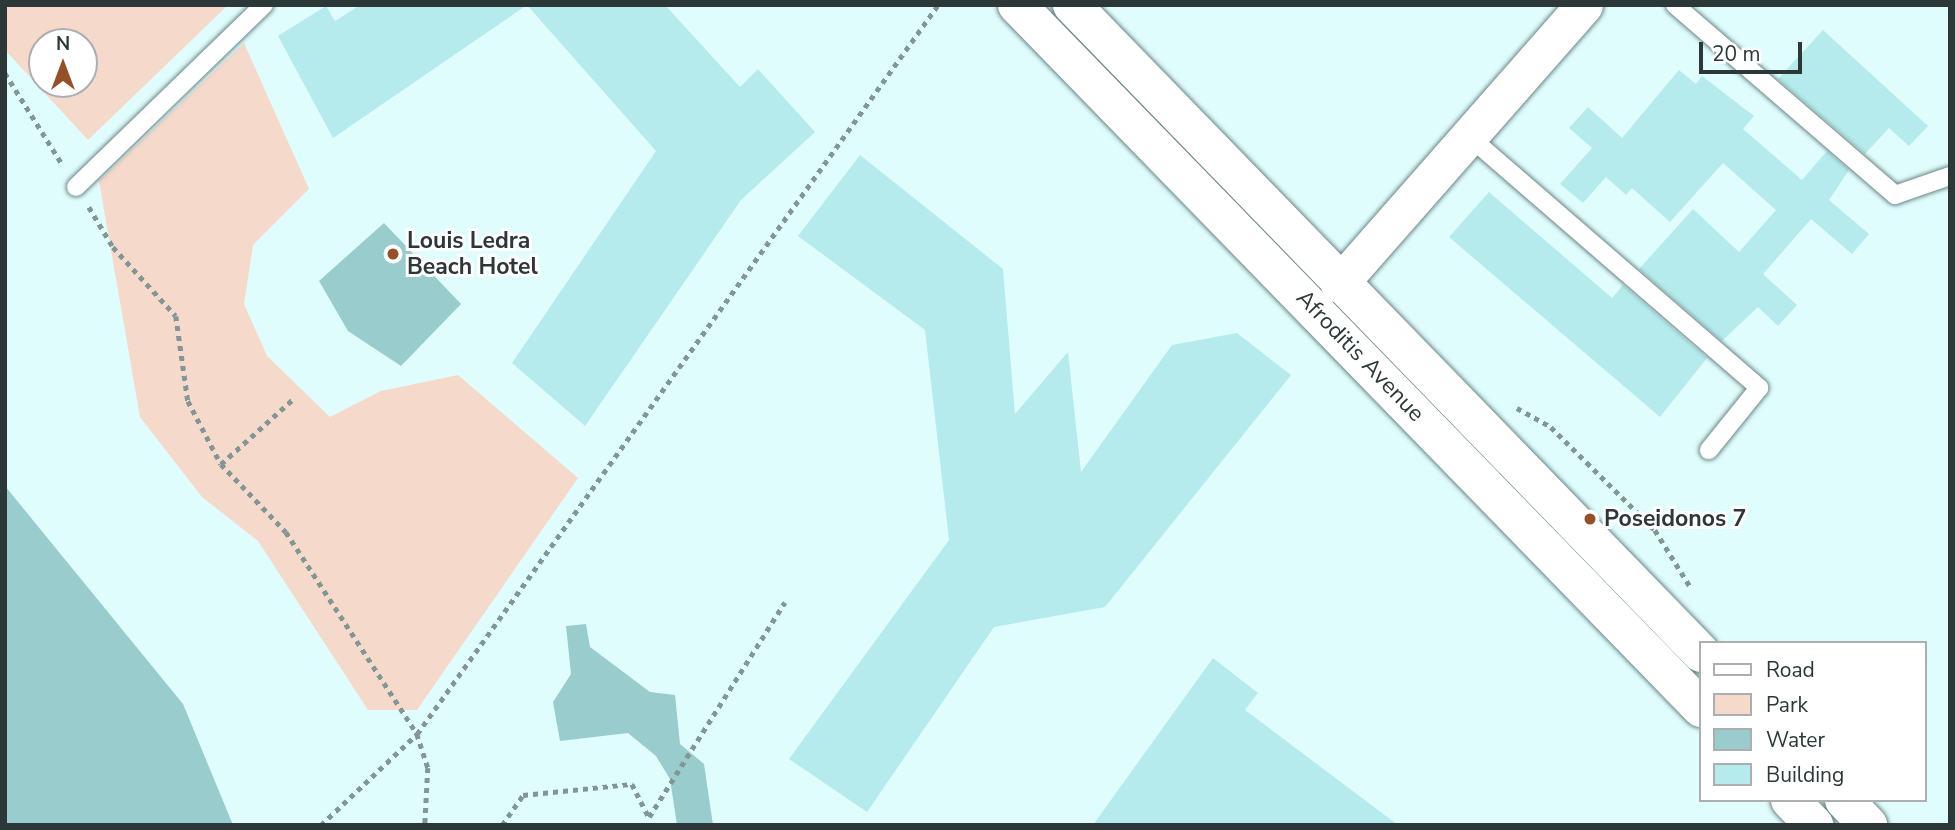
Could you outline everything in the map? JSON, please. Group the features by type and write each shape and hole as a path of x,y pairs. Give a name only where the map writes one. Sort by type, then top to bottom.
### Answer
{"main road":[{"name":"Afroditis Avenue","path":"1017,5 1700,707"},
{"name":"Afroditis Avenue","path":"1072,5 1339,284 1700,652"},
{"path":"1792,802 1814,825"},
{"path":"1846,802 1868,825"}],"street":[{"path":"1339,284 1472,139 1584,5"}],"lane":[{"path":"76,187 264,5"},
{"path":"1675,5 1895,195 1950,176"},
{"path":"1472,139 1759,388 1709,450"}],"path":[{"path":"321,825 417,734 938,5"},
{"path":"5,73 113,247 176,316 188,401 221,464 286,532 417,734 428,768 425,825"},
{"path":"221,464 292,400"},
{"path":"502,825 523,795 632,783 649,817 697,748 786,602"}],"green space":[{"path":"5,5 228,5 88,140 49,98 98,98 98,28 28,28 28,75 5,50"},
{"path":"244,43 309,189 253,245 244,304 267,356 330,417 381,391 458,375 578,478 417,710 368,710 258,541 202,497 140,417 99,181"}],"water":[{"path":"384,223 461,304 401,366 348,331 319,281"},
{"path":"5,486 183,704 233,825 5,825"},
{"path":"586,624 590,647 650,692 675,695 680,744 704,764 713,825 677,825 670,779 656,756 628,733 560,741 553,702 571,674 566,626"}],"building":[{"path":"360,5 527,5 333,138 278,36 326,6 335,21"},
{"path":"527,5 665,5 740,87 758,69 815,132 741,200 585,426 512,363 656,151"},
{"path":"1823,30 1928,126 1909,146 1889,128 1865,154 1778,79"},
{"path":"1679,70 1696,84 1702,76 1754,116 1743,129 1802,180 1827,151 1849,170 1829,200 1869,234 1852,254 1811,219 1763,274 1797,305 1778,326 1758,307 1722,341 1639,269 1693,209 1739,252 1776,210 1723,163 1670,222 1632,188 1626,195 1606,177 1583,203 1560,184 1592,148 1569,128 1588,107 1622,138"},
{"path":"860,155 1003,269 1015,414 1068,352 1081,472 1172,345 1237,333 1291,375 1105,607 994,627 867,812 789,759 949,540 925,330 798,236"},
{"path":"1489,192 1612,298 1623,285 1707,358 1660,417 1449,237"},
{"path":"1213,658 1258,693 1245,710 1398,825 1093,825"}],"place":[{"name":"Louis Ledra Beach Hotel","path":"393,254"},
{"name":"Poseidonos 7","path":"1590,519"}]}
